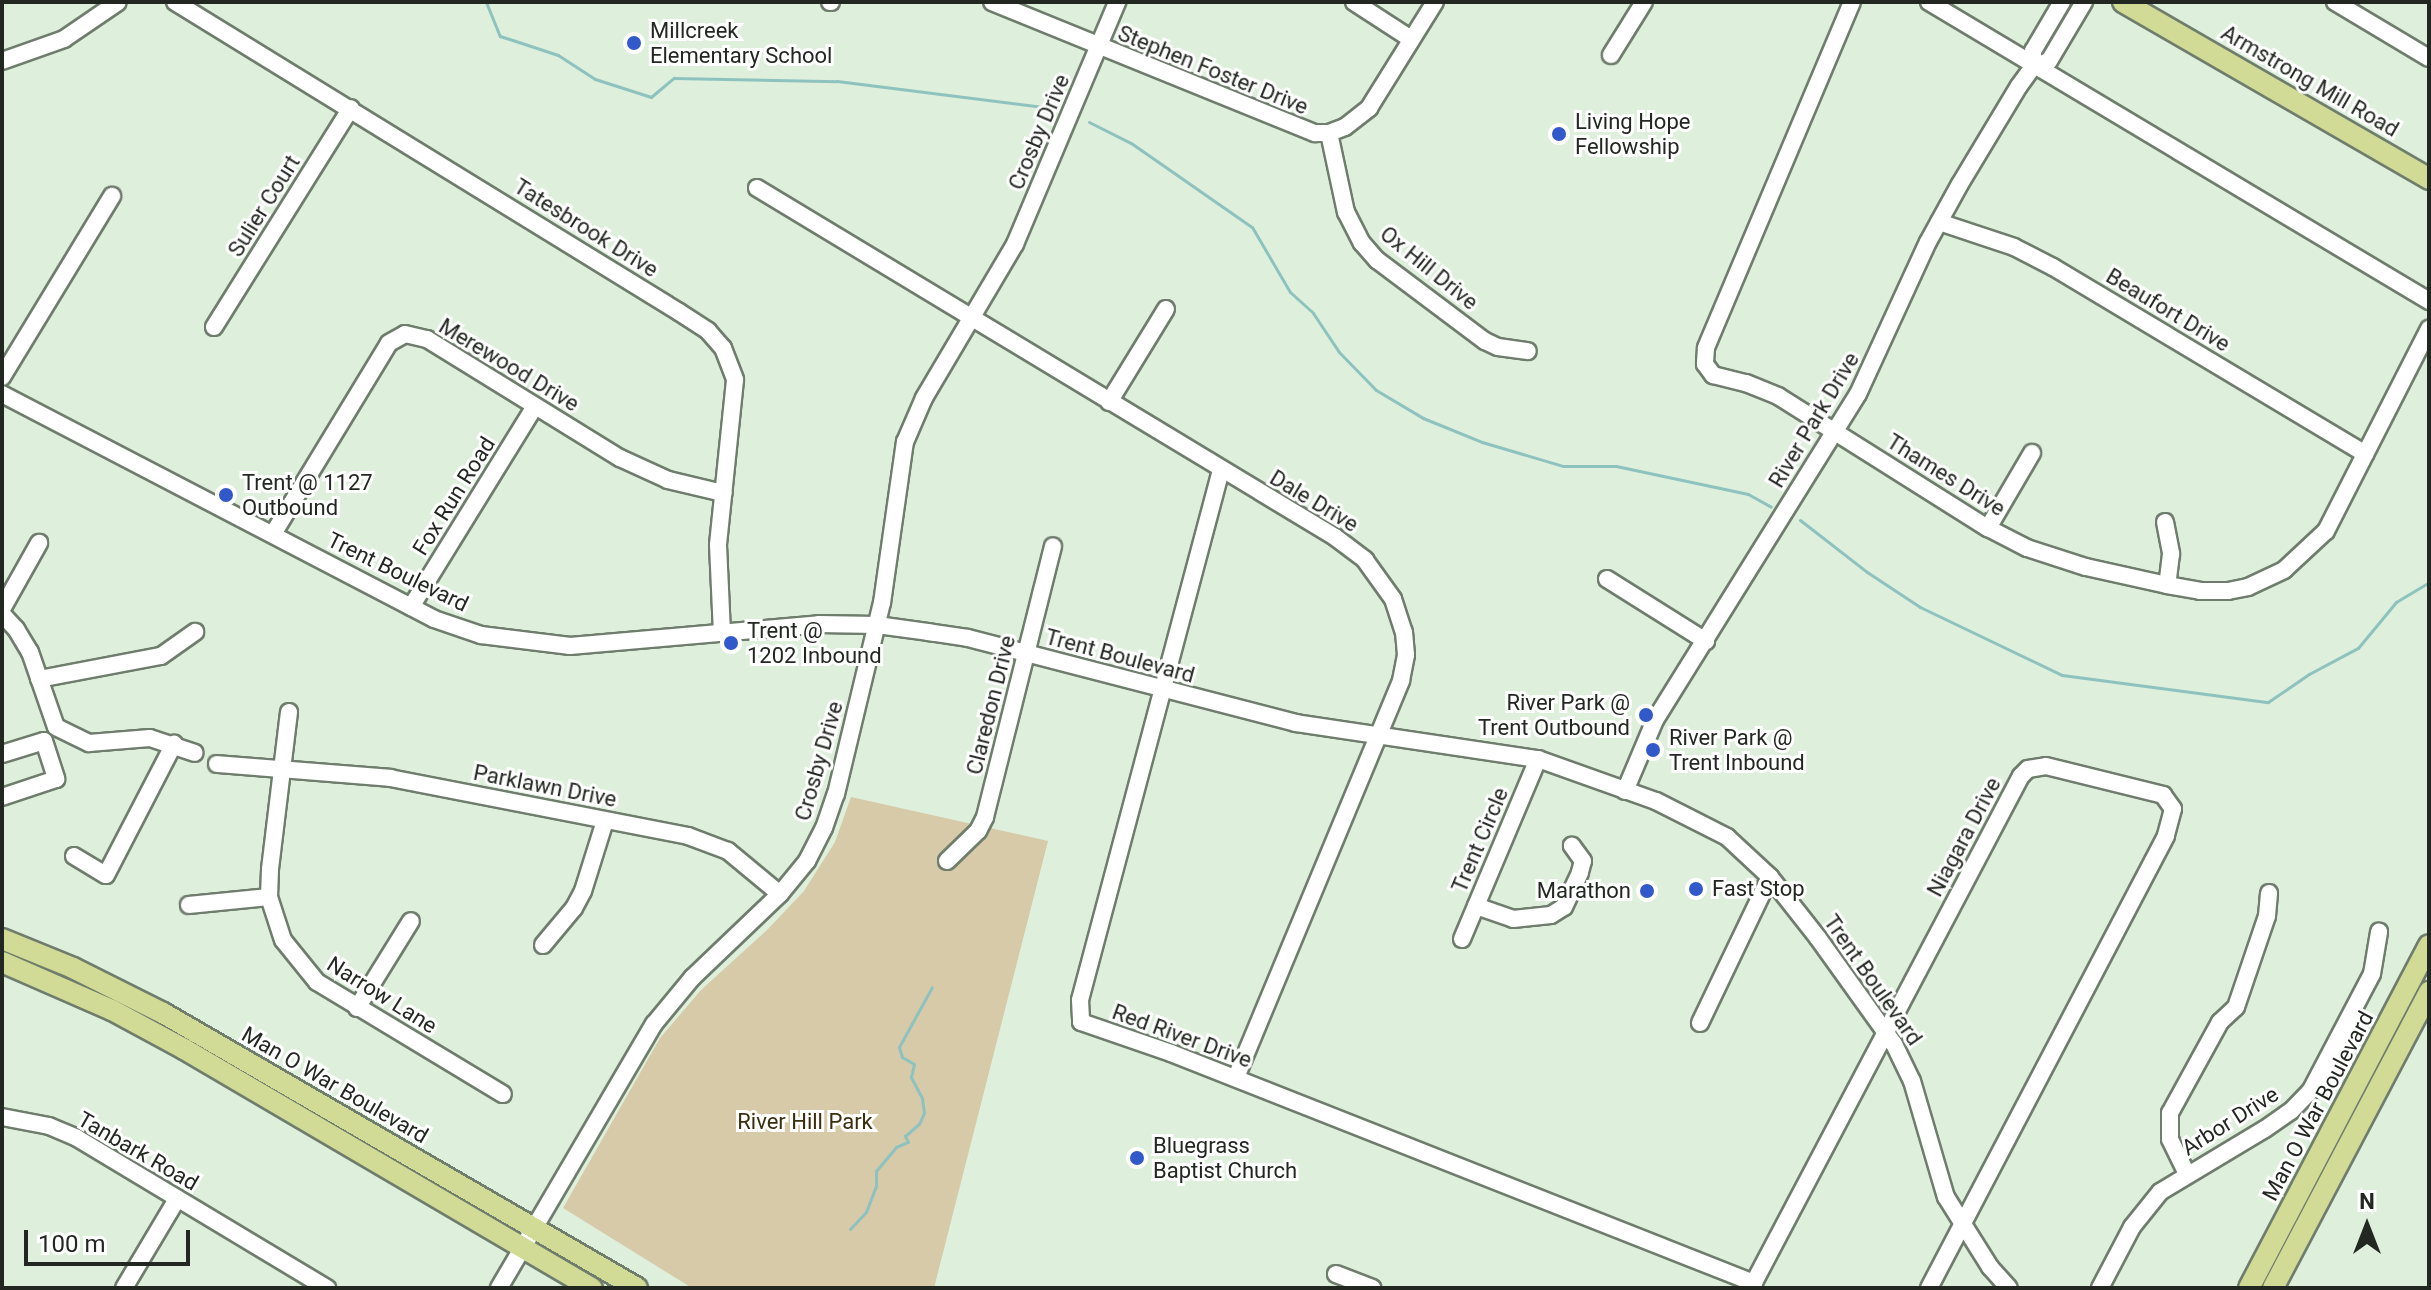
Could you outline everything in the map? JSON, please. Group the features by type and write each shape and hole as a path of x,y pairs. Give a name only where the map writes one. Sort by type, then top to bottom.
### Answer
{"main road":[{"name":"Armstrong Mill Road","path":"2123,2 2429,179"},
{"name":"Man O War Boulevard","path":"2,939 73,968 163,1013 637,1288"},
{"name":"Man O War Boulevard","path":"2249,1288 2429,945"},
{"name":"Man O War Boulevard","path":"2,962 112,1010 592,1288"},
{"name":"Man O War Boulevard","path":"2273,1288 2429,992"}],"street":[{"path":"2,61 64,39 118,2"},
{"name":"Tatesbrook Drive","path":"175,2 708,331 723,348 735,380 718,545 722,632"},
{"name":"Stephen Foster Drive","path":"992,2 1302,131 1329,133 1352,123 1369,108 1435,2"},
{"name":"Crosby Drive","path":"499,1288 669,1004 780,894 807,861 830,814 877,625 905,442 924,398 1015,244 1117,2"},
{"path":"1354,2 1411,39"},
{"path":"1611,55 1644,2"},
{"name":"Thames Drive","path":"1852,2 1704,357 1713,375 1746,383 1778,396 1988,528 2055,557 2167,585 2200,591 2228,591 2248,587 2284,570 2326,531 2429,329"},
{"path":"1929,2 2033,67 2429,301"},
{"name":"River Park Drive","path":"2033,67 2033,51 2062,2"},
{"name":"River Park Drive","path":"1625,791 1655,720 1836,432 1877,358 1939,222 2007,104 2033,67 2049,61 2084,2"},
{"path":"2335,2 2429,58"},
{"name":"Sulier Court","path":"214,327 351,108"},
{"name":"Ox Hill Drive","path":"1329,133 1346,212 1362,243 1377,260 1485,341 1498,347 1528,351"},
{"name":"Dale Drive","path":"757,188 1335,537 1365,560 1385,584 1401,615 1406,655 1401,681 1236,1078"},
{"path":"2,377 112,196"},
{"name":"Beaufort Drive","path":"1939,222 2014,247 2053,267 2365,454"},
{"path":"1109,402 1166,309"},
{"name":"Merewood Drive","path":"273,534 389,343 405,334 427,339 534,408 646,471 723,493"},
{"name":"Trent Boulevard","path":"2,394 411,607 481,635 545,646 594,645 819,624 877,625 968,638 1296,723 1538,759 1656,801 1727,837 1770,877 1885,1031 1912,1081 1936,1170 1962,1225 1990,1267 2009,1288"},
{"name":"Fox Run Road","path":"411,607 534,408"},
{"path":"1988,528 2032,453"},
{"name":"Red River Drive","path":"1221,470 1080,1000 1079,1018 1085,1026 1145,1043 1236,1078 1753,1285"},
{"path":"2165,522 2171,554 2167,585"},
{"path":"39,543 2,612 30,652 56,727 89,743 150,738 195,753"},
{"name":"Claredon Drive","path":"947,861 978,831 985,817 1053,546"},
{"path":"1607,579 1706,641"},
{"path":"39,679 161,656 195,632"},
{"name":"Narrow Lane","path":"289,712 269,897 276,923 297,962 317,982 357,1008 503,1094"},
{"path":"2,754 44,741 56,727"},
{"path":"2,797 56,779 44,741"},
{"path":"74,856 106,875 174,744"},
{"name":"Trent Circle","path":"1462,939 1538,759"},
{"name":"Parklawn Drive","path":"217,764 390,778 709,843 746,862 780,894"},
{"name":"Niagara Drive","path":"1753,1285 2013,790 2028,769 2046,766 2153,790 2170,801 2172,820 2166,836 1929,1288"},
{"path":"543,945 574,908 583,891 605,821"},
{"path":"1476,906 1513,919 1551,915 1564,907 1583,861 1572,846"},
{"path":"1700,1023 1770,877"},
{"path":"2187,1174 2170,1139 2170,1113 2220,1022 2236,1007 2267,916 2269,893"},
{"path":"189,905 269,897"},
{"path":"357,1008 411,921"},
{"name":"Arbor Drive","path":"2100,1288 2146,1207 2187,1174 2274,1123 2311,1090 2372,974 2379,932"},
{"name":"Tanbark Road","path":"2,1117 49,1126 77,1138 327,1288"},
{"path":"124,1288 177,1199"},
{"path":"1336,1274 1372,1288"}],"green space":[{"name":"River Hill Park","path":"851,797 1048,841 934,1288 692,1288 563,1208 660,1038 701,990 768,929 804,891 835,842"}],"waterway":[{"path":"486,2 500,36 558,55 595,79 651,97 674,78 837,81 1051,108"},
{"path":"1089,122 1131,143 1252,227 1290,292 1313,313 1339,352 1376,390 1423,418 1482,442 1563,466 1616,466 1748,494 1771,507"},
{"path":"1800,520 1867,572 1920,607 2062,675 2268,702 2309,674 2358,648 2396,602 2429,582"},
{"path":"850,1229 866,1212 876,1186 876,1171 896,1147 908,1142 905,1136 919,1124 924,1113 922,1098 911,1077 914,1064 902,1057 899,1047 932,987"}],"place":[{"name":"Millcreek Elementary School","path":"634,43"},
{"name":"Living Hope Fellowship","path":"1559,134"},
{"name":"Trent @ 1127 Outbound","path":"226,495"},
{"name":"Trent @ 1202 Inbound","path":"731,643"},
{"name":"River Park @ Trent Outbound","path":"1646,715"},
{"name":"River Park @ Trent Inbound","path":"1653,750"},
{"name":"Fast Stop","path":"1696,889"},
{"name":"Marathon","path":"1647,891"},
{"name":"Bluegrass Baptist Church","path":"1137,1158"}]}
